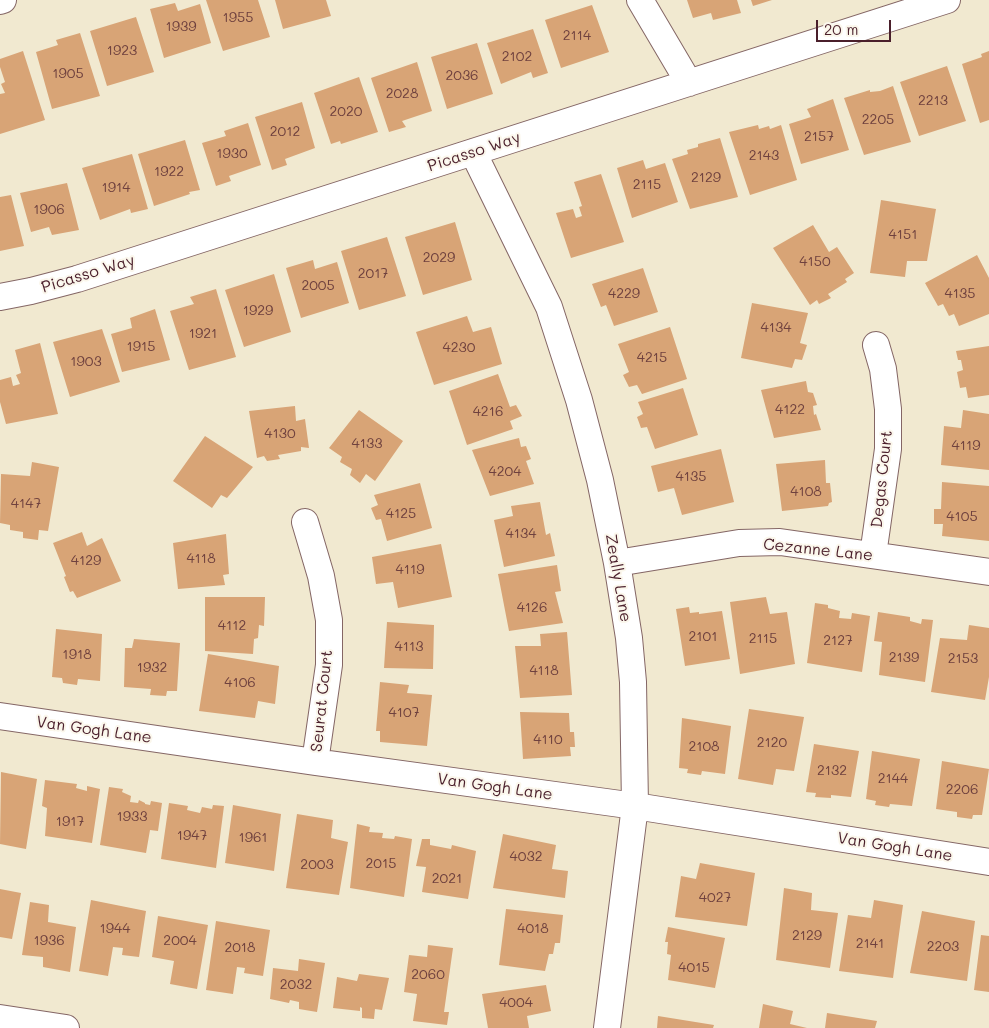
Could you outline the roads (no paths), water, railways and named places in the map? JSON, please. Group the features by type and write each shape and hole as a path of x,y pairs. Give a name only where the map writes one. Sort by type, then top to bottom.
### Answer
{"street":[{"path":"640,0 689,83"},
{"name":"Picasso Way","path":"0,297 77,279 947,0"},
{"name":"Zeally Lane","path":"473,152 549,307 579,400 600,480 629,638 632,674 635,806 607,1028"},
{"name":"Degas Court","path":"873,555 888,449 888,409 883,369 876,345"},
{"name":"Seurat Court","path":"305,522 322,576 329,620 329,665 315,762"},
{"name":"Cezanne Lane","path":"616,563 739,543 780,542 989,572"},
{"name":"Van Gogh Lane","path":"0,716 635,806 989,862"},
{"path":"0,1018 66,1028"}]}
